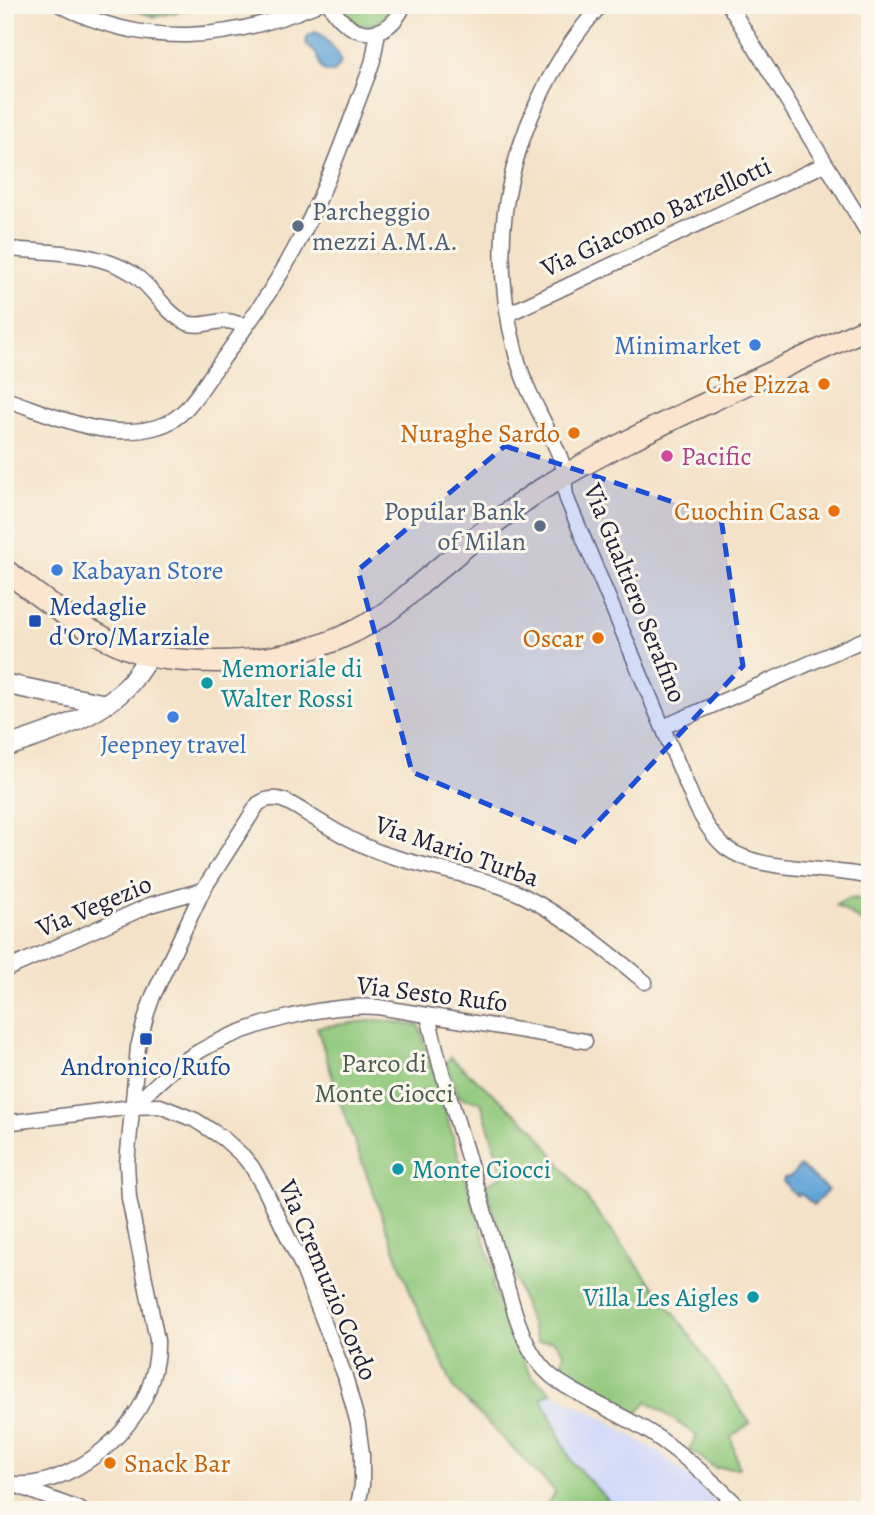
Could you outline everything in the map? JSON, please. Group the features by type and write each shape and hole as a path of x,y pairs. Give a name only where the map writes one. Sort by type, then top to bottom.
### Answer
{"main road":[{"path":"5,570 78,623 112,642 149,656 192,661 241,662 295,653 346,635 383,614 515,508 564,476 628,440 870,327"}],"street":[{"path":"60,5 110,25 143,32 202,36 240,30 316,5"},
{"path":"330,5 338,17 362,32 383,30 394,21 404,5"},
{"name":"Via Gualtiero Serafino","path":"601,5 572,41 548,81 533,115 509,190 503,236 503,279 515,351 535,406 562,461 567,499 700,815 712,834 727,849 752,861 870,877"},
{"path":"729,5 870,236"},
{"path":"5,399 105,430 141,430 163,425 178,417 245,326 288,261 320,197 373,60 378,32"},
{"name":"Via Giacomo Barzellotti","path":"508,314 825,164"},
{"path":"5,249 86,256 109,262 136,276 184,322 200,326 225,321 245,326"},
{"path":"663,727 870,637"},
{"path":"5,747 60,728 104,704 131,682 149,656"},
{"path":"5,684 104,704"},
{"name":"Via Mario Turba","path":"203,890 256,806 267,799 282,798 358,844 401,859 468,876 522,895 592,939 645,982"},
{"path":"7,1483 36,1482 58,1476 101,1451 134,1417 152,1378 158,1349 156,1330 129,1198 127,1150 137,1058 147,1013 203,890"},
{"name":"Via Vegezio","path":"5,970 150,905 203,890"},
{"name":"Via Sesto Rufo","path":"132,1107 195,1053 218,1041 292,1017 326,1010 387,1008 585,1041"},
{"path":"428,1016 436,1053 515,1313 534,1357 557,1381 649,1432 674,1449 742,1510"},
{"name":"Via Cremuzio Cordo","path":"5,1123 160,1106 195,1120 236,1149 252,1167 301,1264 345,1377 358,1424 362,1454 362,1485 358,1510"},
{"path":"7,1483 81,1510"}],"highlighted area":[{"path":"505,446 721,518 743,666 578,843 412,772 358,570"}],"shaded area":[{"path":"552,1392 604,1419 661,1454 726,1510 617,1510 572,1462 541,1397"}],"green space":[{"path":"118,5 210,5 155,17"},
{"path":"337,5 395,5 382,20 365,25 353,21"},
{"path":"849,898 870,900 870,927 836,905"},
{"name":"Parco di Monte Ciocci","path":"378,1020 419,1025 495,1275 492,1286 526,1366 532,1376 552,1392 541,1397 572,1462 617,1510 542,1510 556,1492 455,1390 414,1302 342,1108 317,1027"},
{"path":"450,1057 533,1128 683,1325 750,1423 731,1437 739,1468 715,1468 689,1449 697,1436 647,1401 638,1413 568,1373 562,1363 564,1353 553,1340 538,1342 485,1185 503,1175 481,1102 459,1097 446,1063"}],"water":[{"path":"315,32 322,35 340,57 339,67 334,72 322,69 316,54 307,46 307,37"},
{"path":"800,1166 828,1190 814,1205 800,1193 797,1196 783,1182 784,1178 789,1178"}],"place":[{"name":"Parcheggio mezzi A.M.A.","path":"298,226"},
{"name":"Minimarket","path":"755,345"},
{"name":"Che Pizza","path":"824,384"},
{"name":"Nuraghe Sardo","path":"574,433"},
{"name":"Pacific","path":"667,456"},
{"name":"Cuochin Casa","path":"834,511"},
{"name":"Popular Bank of Milan","path":"540,526"},
{"name":"Kabayan Store","path":"57,570"},
{"name":"Medaglie d'Oro/Marziale","path":"35,621"},
{"name":"Oscar","path":"598,638"},
{"name":"Memoriale di Walter Rossi","path":"207,683"},
{"name":"Jeepney travel","path":"173,717"},
{"name":"Andronico/Rufo","path":"146,1039"},
{"name":"Monte Ciocci","path":"398,1169"},
{"name":"Villa Les Aigles","path":"753,1297"},
{"name":"Snack Bar","path":"110,1463"}]}
